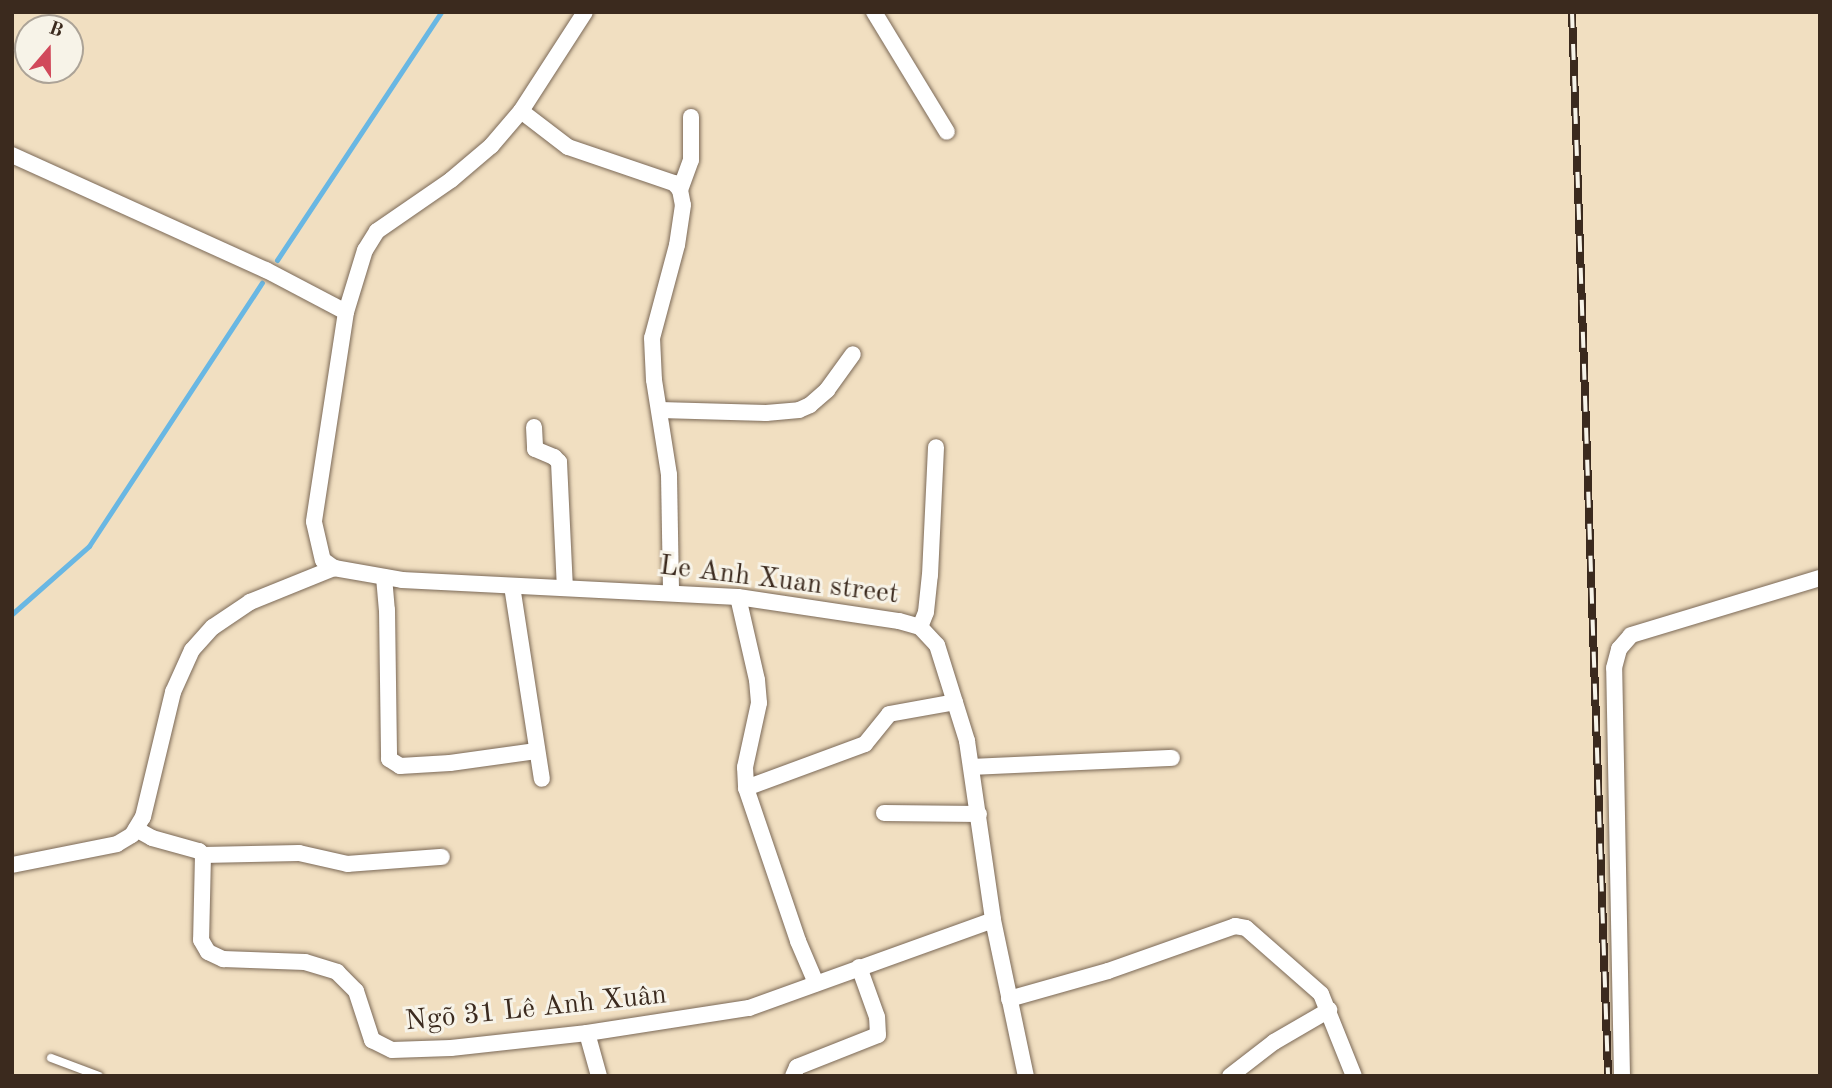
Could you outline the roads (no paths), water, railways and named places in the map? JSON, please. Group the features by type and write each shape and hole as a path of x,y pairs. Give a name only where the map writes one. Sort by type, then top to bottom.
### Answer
{"street":[{"path":"334,568 323,560 314,522 346,312 365,250 377,231 481,155 521,111 585,12"},
{"path":"874,12 947,132"},
{"path":"521,111 568,147 674,183 680,191 683,205 677,246 652,338 654,380 669,475 671,592"},
{"path":"680,191 691,160 691,117"},
{"path":"12,155 266,270 346,312"},
{"path":"660,410 766,413 799,410 810,405 827,390 853,354"},
{"path":"534,427 535,449 559,462 565,587"},
{"path":"920,627 926,611 930,575 936,447"},
{"path":"12,865 117,844 136,829 143,817 173,692 192,650 213,627 250,602 334,568"},
{"name":"Le Anh Xuan street","path":"334,568 384,577 738,597 899,621 920,627 937,645 973,767 993,920 1026,1076"},
{"path":"384,577 389,759 400,766 537,751"},
{"path":"1622,1076 1614,668 1619,649 1631,635 1820,579"},
{"path":"512,586 517,629 529,678 542,779"},
{"path":"738,597 757,680 759,703 745,766 746,788 798,941 816,983"},
{"path":"746,788 865,744 889,714 955,702"},
{"path":"973,767 1172,758"},
{"path":"884,813 979,814"},
{"path":"136,829 152,838 199,850 203,855 299,853 348,864 442,857"},
{"name":"Ngõ 31 Lê Anh Xuân","path":"203,855 201,940 208,952 223,960 305,962 337,972 356,991 368,1034 384,1049 451,1048 749,1009 993,920"},
{"path":"1009,999 1108,971 1236,926 1246,928 1321,994 1354,1076"},
{"path":"793,1076 797,1067 878,1035 877,1017 859,967"},
{"path":"1230,1076 1274,1042 1329,1010"},
{"path":"587,1032 599,1076"}],"lane":[{"path":"51,1058 99,1076"}],"waterway":[{"path":"277,260 441,12"},
{"path":"12,614 89,546 262,283"}],"railway":[{"path":"1572,12 1608,1076"}]}
